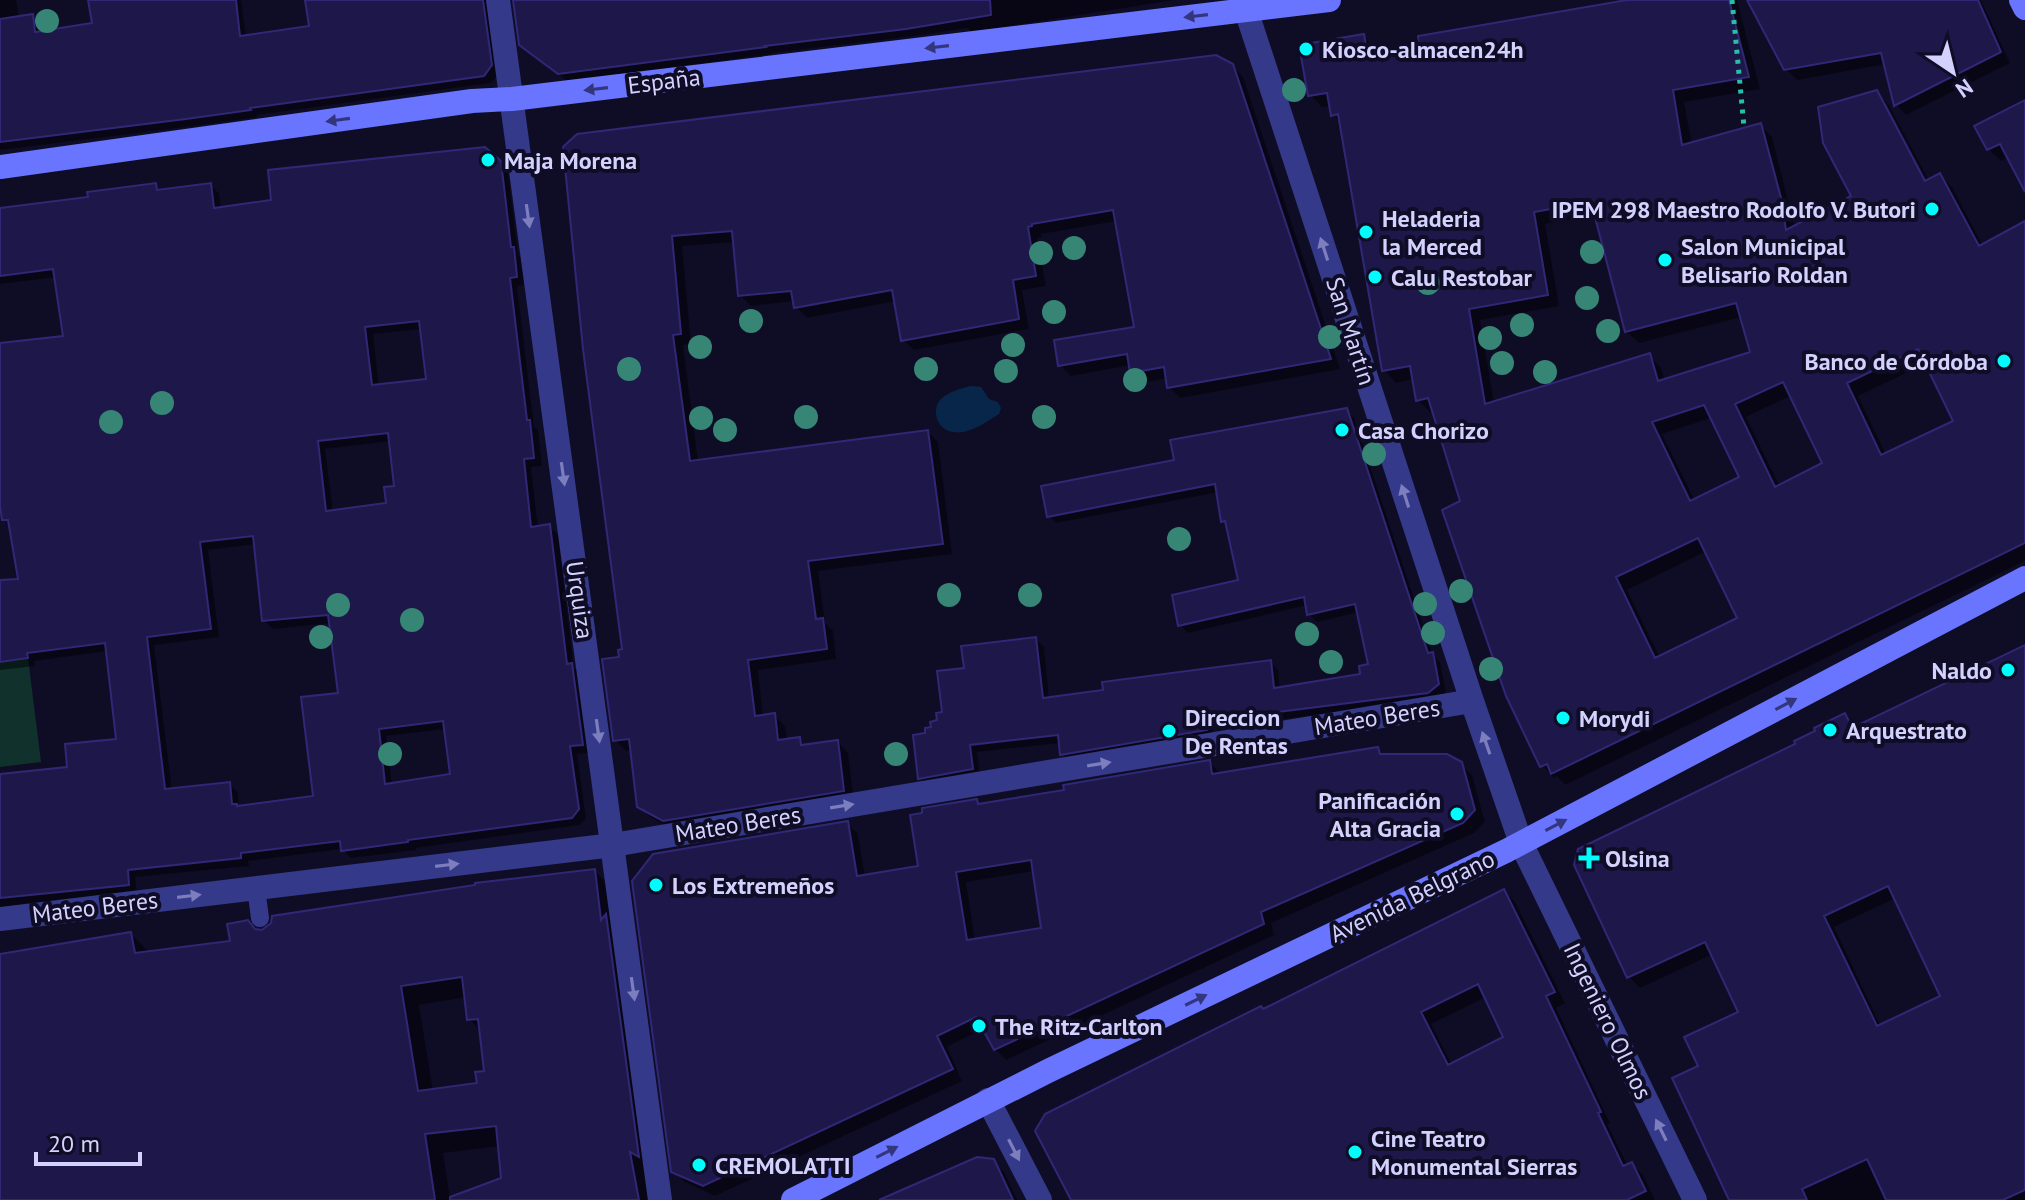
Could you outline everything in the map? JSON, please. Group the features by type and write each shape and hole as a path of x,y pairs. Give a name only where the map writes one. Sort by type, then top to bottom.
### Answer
{"street":[{"name":"Urquiza","path":"498,0 660,1200"},
{"name":"España","path":"0,167 472,101 512,99 1245,5 1329,0"},
{"path":"2021,0 2025,8"},
{"name":"San Martín","path":"1245,5 1521,843"},
{"name":"Avenida Belgrano","path":"793,1200 988,1100 1521,843 2025,578"},
{"name":"Mateo Beres","path":"0,919 613,845 1472,701"},
{"name":"Ingeniero Olmos","path":"1521,843 1695,1200"},
{"path":"988,1100 1040,1200"}],"lane":[{"path":"256,888 260,918"}],"path":[{"path":"1732,0 1744,127"}],"green space":[{"path":"28,658 41,762 0,767 0,662"}],"water":[{"path":"971,386 981,387 989,399 998,402 1001,408 999,414 971,430 947,430 937,418 938,403 948,394"}],"building":[{"path":"88,0 236,0 240,36 309,26 305,0 483,0 492,65 484,76 0,142 0,19 33,14 35,32 92,23"},
{"path":"513,0 990,0 991,15 558,74 519,45"},
{"path":"1627,0 1729,0 1749,77 1673,90 1682,145 1761,123 1781,198 1786,230 1851,196 1823,143 1818,107 1877,90 1925,181 1940,173 1979,246 2025,221 2025,543 1551,774 1547,764 1540,767 1506,696 1442,510 1460,501 1428,398 1416,401 1410,366 1382,371 1338,114 1331,116 1327,93 1308,96 1299,45 1364,34 1368,57 1419,50 1418,36","holes":["1591,202 1625,332 1736,303 1750,352 1658,381 1650,353 1485,404 1469,309 1548,295 1534,212","1918,349 1953,421 1881,455 1847,383","1783,382 1822,463 1775,487 1735,404","1704,405 1739,477 1690,501 1652,422","1698,538 1737,618 1655,658 1616,577"]},
{"path":"1747,0 1978,0 2001,52 1894,106 1881,53 1784,70"},
{"path":"1216,55 1233,64 1331,359 1167,388 1164,367 1130,373 1127,354 1058,366 1054,340 1134,327 1113,210 1028,227 1036,276 1013,280 1019,319 901,341 892,290 794,308 791,291 738,296 732,231 672,236 681,334 673,335 690,461 928,430 943,544 808,561 816,619 823,618 827,649 748,660 755,716 775,713 778,740 800,737 801,745 838,740 844,791 663,821 637,807 629,739 613,741 602,659 619,657 618,650 622,649 583,349 563,147 577,134"},
{"path":"2025,100 2025,192 2000,144 1987,150 1974,126"},
{"path":"485,147 501,161 517,277 510,278 534,458 524,459 531,527 550,524 567,664 572,663 583,745 570,746 579,809 572,818 408,842 341,851 340,841 241,853 241,858 128,870 129,885 0,898 0,774 67,767 65,744 116,739 105,643 27,653 28,658 0,662 0,580 18,579 8,520 2,520 0,506 0,343 63,336 53,269 0,276 0,208 88,197 87,192 156,183 157,190 211,183 214,208 271,200 268,170","holes":["419,321 426,379 372,385 365,327","388,433 394,486 384,487 386,503 326,511 318,441","253,536 262,621 328,615 338,693 301,697 313,796 237,806 232,804 230,782 165,789 147,637 211,629 200,542","443,721 450,774 385,784 379,729"]},
{"path":"1347,408 1428,653 1433,652 1439,684 1428,693 1206,721 1207,730 1060,755 1058,735 970,745 973,769 918,779 913,735 925,733 925,728 931,727 930,722 937,720 936,713 942,712 937,671 964,668 961,646 1036,637 1043,698 1103,690 1102,682 1271,660 1274,688 1360,674 1359,666 1368,664 1355,604 1307,615 1304,597 1178,626 1172,595 1238,580 1225,521 1221,522 1215,484 1047,517 1041,486 1174,460 1170,440"},
{"path":"2025,645 2025,1190 2003,1200 1886,1200 1867,1159 1802,1189 1807,1200 1729,1200 1672,1078 1698,1066 1684,1037 1738,1012 1705,942 1627,978 1574,865 1578,849 1795,744 1794,741 1815,731 1814,728 1845,713 1852,728","holes":["1888,886 1940,996 1877,1026 1824,916"]},
{"path":"1378,747 1380,754 1447,754 1462,762 1475,810 1463,823 1261,912 1264,924 994,1050 976,1017 937,1036 953,1069 703,1186 671,1172 632,881 653,854 848,821 857,876 918,866 910,815 922,813 922,808 977,799 978,804 1064,790 1063,785 1210,760 1212,774","holes":["1031,860 1041,928 967,940 956,872"]},
{"path":"595,869 601,920 606,914 639,1157 630,1152 639,1200 450,1200 450,1197 501,1178 496,1126 425,1134 435,1200 0,1200 0,954 131,932 135,953 230,941 227,924 248,920 255,929 262,930 271,923 272,916 475,883","holes":["462,977 467,1020 478,1019 484,1071 475,1072 477,1083 418,1091 401,986"]},
{"path":"1504,889 1555,992 1546,996 1601,1112 1598,1113 1623,1166 1632,1162 1646,1191 1627,1200 1071,1200 1035,1131 1045,1114 1261,1006 1263,1009","holes":["1478,984 1503,1037 1448,1065 1421,1012"]},
{"path":"977,1157 994,1159 1013,1200 879,1200"}],"place":[{"name":"Kiosco-almacen24h","path":"1306,49"},
{"name":"Maja Morena","path":"488,160"},
{"name":"IPEM 298 Maestro Rodolfo V. Butori","path":"1932,209"},
{"name":"Heladeria la Merced","path":"1366,232"},
{"name":"Salon Municipal Belisario Roldan","path":"1665,260"},
{"name":"Calu Restobar","path":"1375,277"},
{"name":"Banco de Córdoba","path":"2004,361"},
{"name":"Casa Chorizo","path":"1342,430"},
{"name":"Naldo","path":"2008,670"},
{"name":"Morydi","path":"1563,718"},
{"name":"Arquestrato","path":"1830,730"},
{"name":"Direccion De Rentas","path":"1169,731"},
{"name":"Panificación Alta Gracia","path":"1457,814"},
{"name":"Olsina","path":"1589,858"},
{"name":"Los Extremeños","path":"656,885"},
{"name":"The Ritz-Carlton","path":"979,1026"},
{"name":"Cine Teatro Monumental Sierras","path":"1355,1152"},
{"name":"CREMOLATTI","path":"699,1165"}]}
